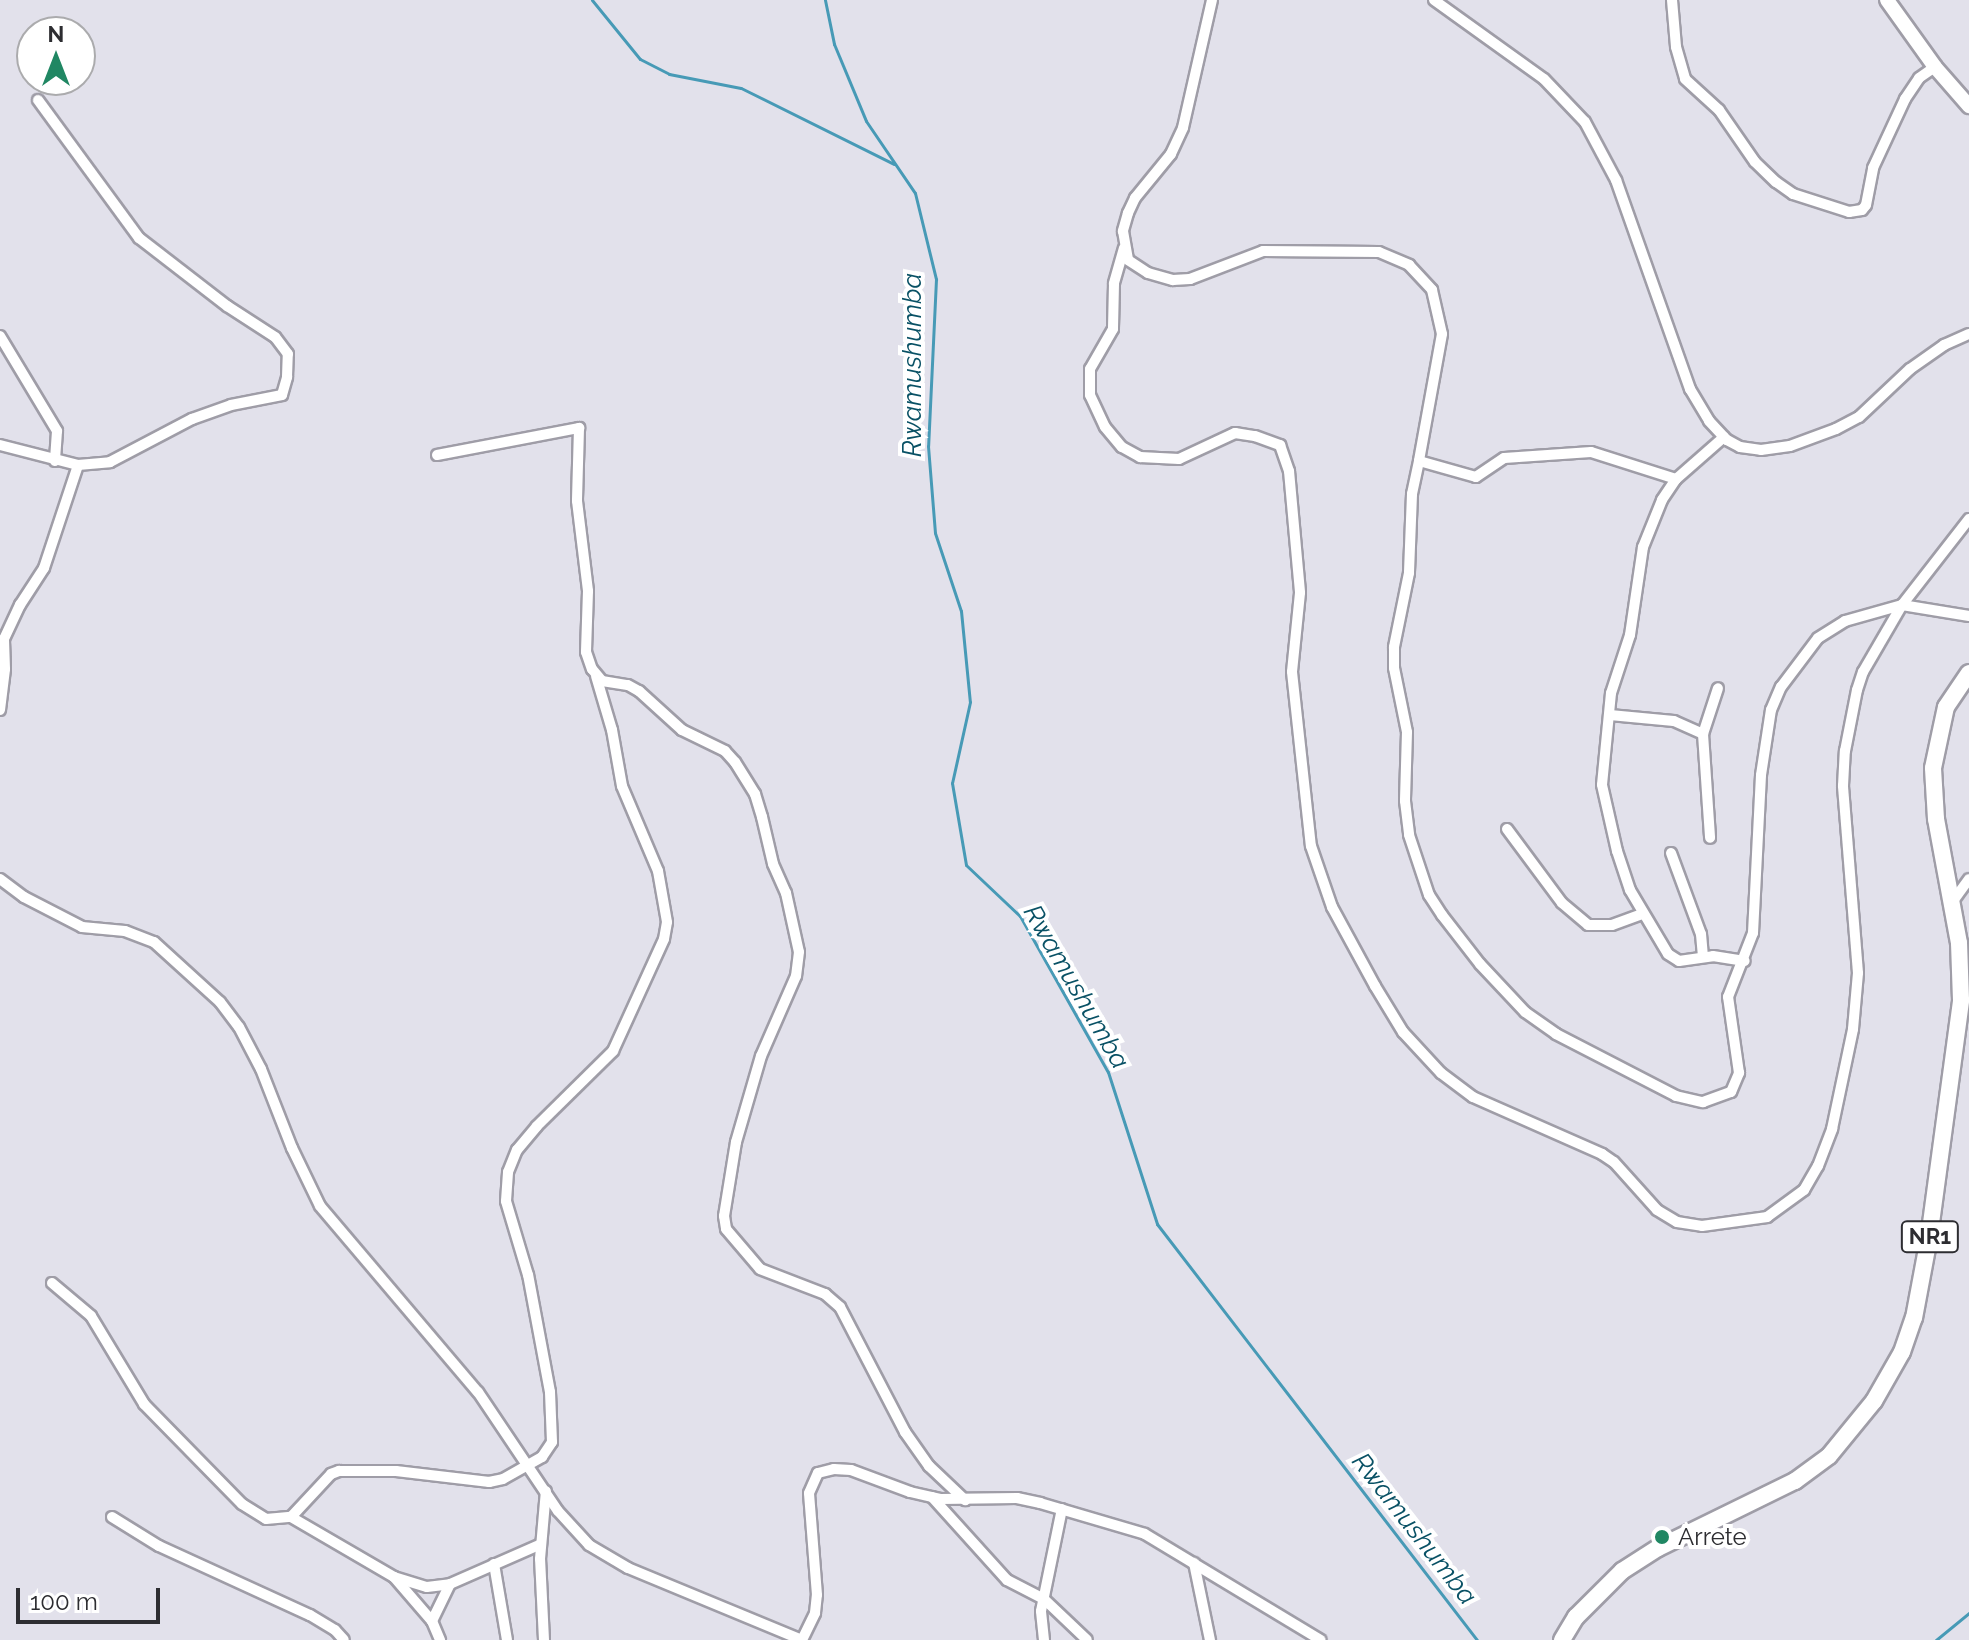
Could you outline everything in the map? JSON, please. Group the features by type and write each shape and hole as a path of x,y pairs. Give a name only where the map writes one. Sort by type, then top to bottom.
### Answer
{"highway":[{"name":"NR1","path":"1562,1640 1576,1617 1622,1571 1658,1548 1795,1481 1829,1456 1874,1401 1894,1367 1914,1318 1922,1281 1957,1049 1961,968 1953,901 1936,819 1933,768 1946,707 1969,673"}],"main road":[{"path":"1887,0 1935,67 1969,106"}],"street":[{"path":"1212,0 1183,128 1171,154 1135,198 1128,213 1124,248 1114,284 1113,329 1090,369 1090,395 1105,427 1122,447 1140,457 1179,459 1235,433 1280,445 1289,471 1300,593 1292,672 1311,846 1332,907 1403,1032 1441,1073 1473,1097 1602,1154 1614,1162 1657,1210 1677,1222 1702,1226 1767,1217 1804,1190 1823,1154 1853,1029 1858,973 1845,822 1845,751 1863,672 1902,605 1969,519"},
{"path":"1434,0 1544,79 1585,122 1616,180 1690,389 1709,421 1724,437 1740,447 1761,450 1790,446 1836,429 1859,417 1910,369 1944,345 1969,334"},
{"path":"1672,0 1676,47 1685,79 1719,110 1755,162 1793,194 1849,212 1862,210 1866,205 1873,168 1898,113 1919,78 1935,67"},
{"path":"0,445 78,465 110,462 192,419 231,405 282,395 287,377 288,354 275,337 227,306 139,238 38,100"},
{"path":"1124,248 1135,266 1173,280 1190,279 1263,251 1379,252 1409,265 1432,290 1442,334 1412,494 1409,573 1398,622 1394,668 1407,732 1405,801 1409,835 1429,895 1442,915 1489,974 1525,1012 1556,1034 1676,1096 1694,1101 1724,1097 1736,1085 1737,1045 1728,997 1745,961 1757,899 1758,815 1766,733 1781,687 1818,638 1845,621 1902,605 1969,616"},
{"path":"0,336 57,431 55,461"},
{"path":"291,1517 331,1474 339,1471 396,1471 489,1482 530,1465 542,1457 552,1442 554,1424 528,1275 506,1201 508,1172 517,1150 537,1126 613,1051 664,939 667,922 658,871 622,786 612,730 586,652 588,591 577,501 579,428 437,455"},
{"path":"1724,437 1676,479 1662,500 1643,547 1630,635 1611,693 1602,785 1617,851 1642,914 1674,960 1703,957 1745,961"},
{"path":"1419,461 1476,477 1504,458 1591,452 1676,479"},
{"path":"0,710 5,669 4,639 20,605 44,568 78,465"},
{"path":"596,676 639,691 682,730 725,751 735,762 755,794 773,864 786,893 799,964 746,1102 724,1216 726,1229 760,1269 825,1294 840,1307 905,1432 929,1466 965,1500"},
{"path":"1710,838 1703,734 1718,688"},
{"path":"1610,715 1674,721 1703,734"},
{"path":"1507,829 1562,903 1588,925 1612,925 1642,914"},
{"path":"1671,853 1701,934 1703,957"},
{"path":"0,879 24,897 82,927 125,931 154,942 220,1002 239,1027 261,1069 279,1107 292,1148 320,1206 440,1345 530,1465 558,1511 589,1545 628,1568 802,1640 815,1613 807,1508 812,1480 818,1473 851,1470 932,1497 965,1500 1017,1498 1145,1534 1321,1640"},
{"path":"1953,901 1969,879"},
{"path":"52,1283 91,1316 144,1404 233,1495 266,1519 291,1517 394,1577 427,1587 450,1584 541,1544"},
{"path":"544,1640 541,1544 546,1491"},
{"path":"932,1497 1007,1580 1044,1599 1087,1640"},
{"path":"1044,1640 1044,1599 1062,1509"},
{"path":"112,1517 159,1546 310,1615 335,1630 344,1640"},
{"path":"1194,1563 1210,1640"},
{"path":"494,1564 507,1640"},
{"path":"394,1577 432,1621 440,1640"},
{"path":"432,1621 450,1584"}],"waterway":[{"path":"592,0 640,59 669,74 741,88 894,164"},
{"name":"Rwamushumba","path":"825,0 834,44 866,121 915,193 936,279 928,446 935,533 961,611 970,702 952,783 966,865 1020,916 1108,1072 1157,1224 1477,1640"},
{"path":"1936,1640 1969,1613"}],"place":[{"name":"Arrete","path":"1662,1537"}]}
